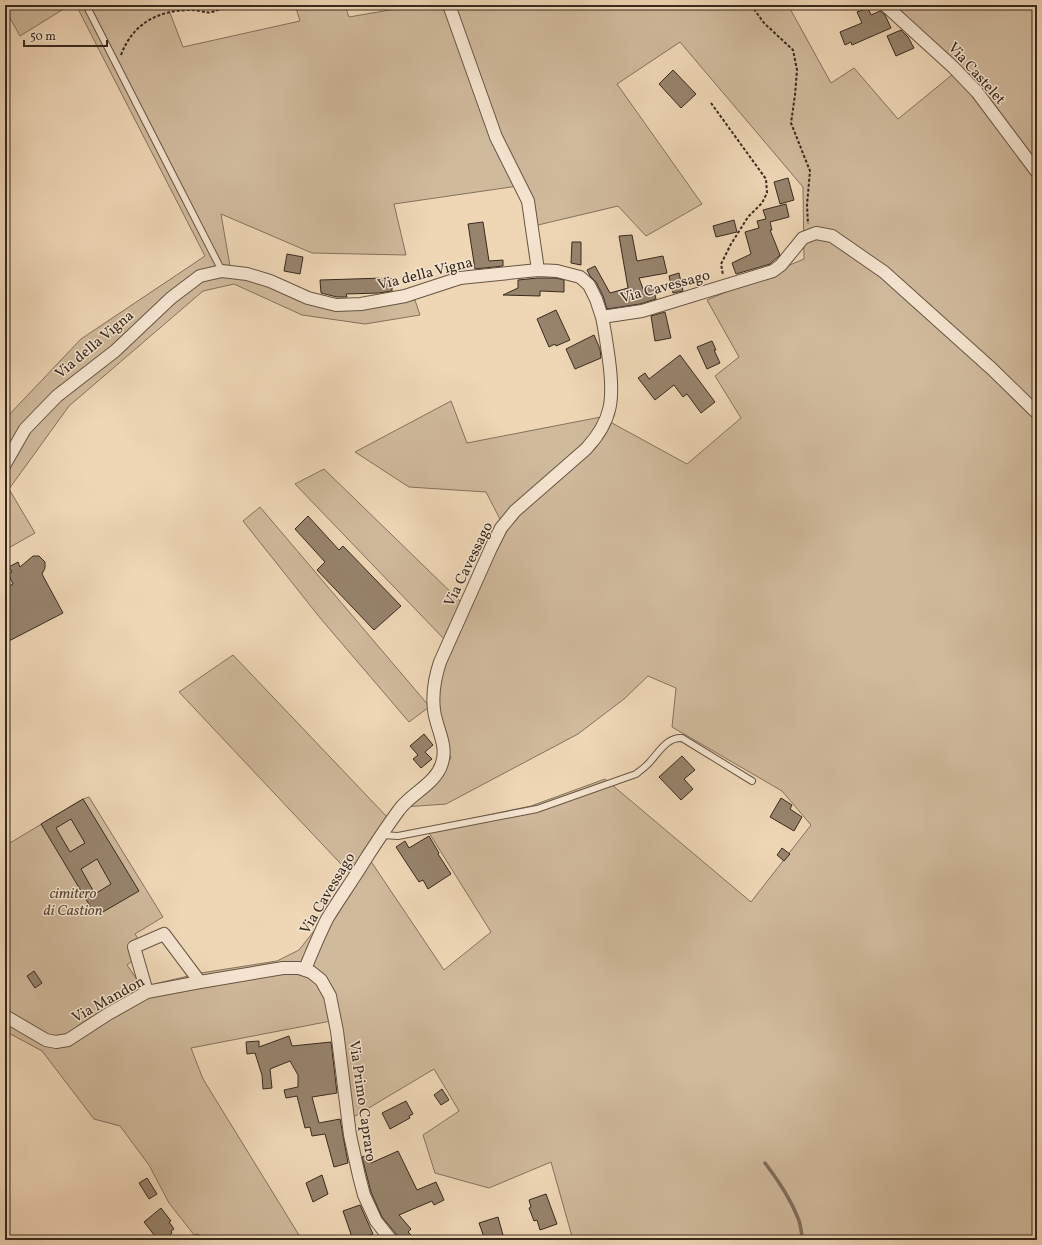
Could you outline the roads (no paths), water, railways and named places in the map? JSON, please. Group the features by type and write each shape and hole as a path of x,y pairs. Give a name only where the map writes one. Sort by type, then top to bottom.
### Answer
{"street":[{"path":"449,5 496,137 528,201 538,270"},
{"name":"Via Castelet","path":"885,5 953,67 977,92 1037,171"},
{"name":"Via Cavessago","path":"305,969 328,918 382,835 403,805 435,775 442,764 443,746 434,710 434,693 437,672 440,662 495,539 507,520 586,449 605,423 611,405 612,396 611,375 602,317 642,311 777,269 782,265 803,238 816,233 832,236 884,272 992,369 1037,413"},
{"name":"Via della Vigna","path":"5,464 25,429 57,396 115,351 171,298 200,276 222,271 247,274 270,281 308,298 336,305 361,304 405,296 460,278 538,270 557,271 580,277 589,284 602,317"},
{"path":"147,992 134,947 164,934 200,982"},
{"name":"Via Mandon","path":"5,1016 46,1040 56,1042 68,1040 108,1014 147,992 283,968 305,969"},
{"name":"Via Primo Capraro","path":"305,969 321,980 330,996 337,1031 350,1135 359,1176 364,1195 376,1222 391,1240"}],"lane":[{"path":"86,5 222,271"},
{"path":"382,835 398,836 537,809 636,774 648,765 667,742 676,738 682,738 752,781"}],"waterway":[{"path":"765,1163 791,1203 799,1221 803,1240"}],"park label":[{"name":"cimitero di Castion","path":"73,902"}]}
